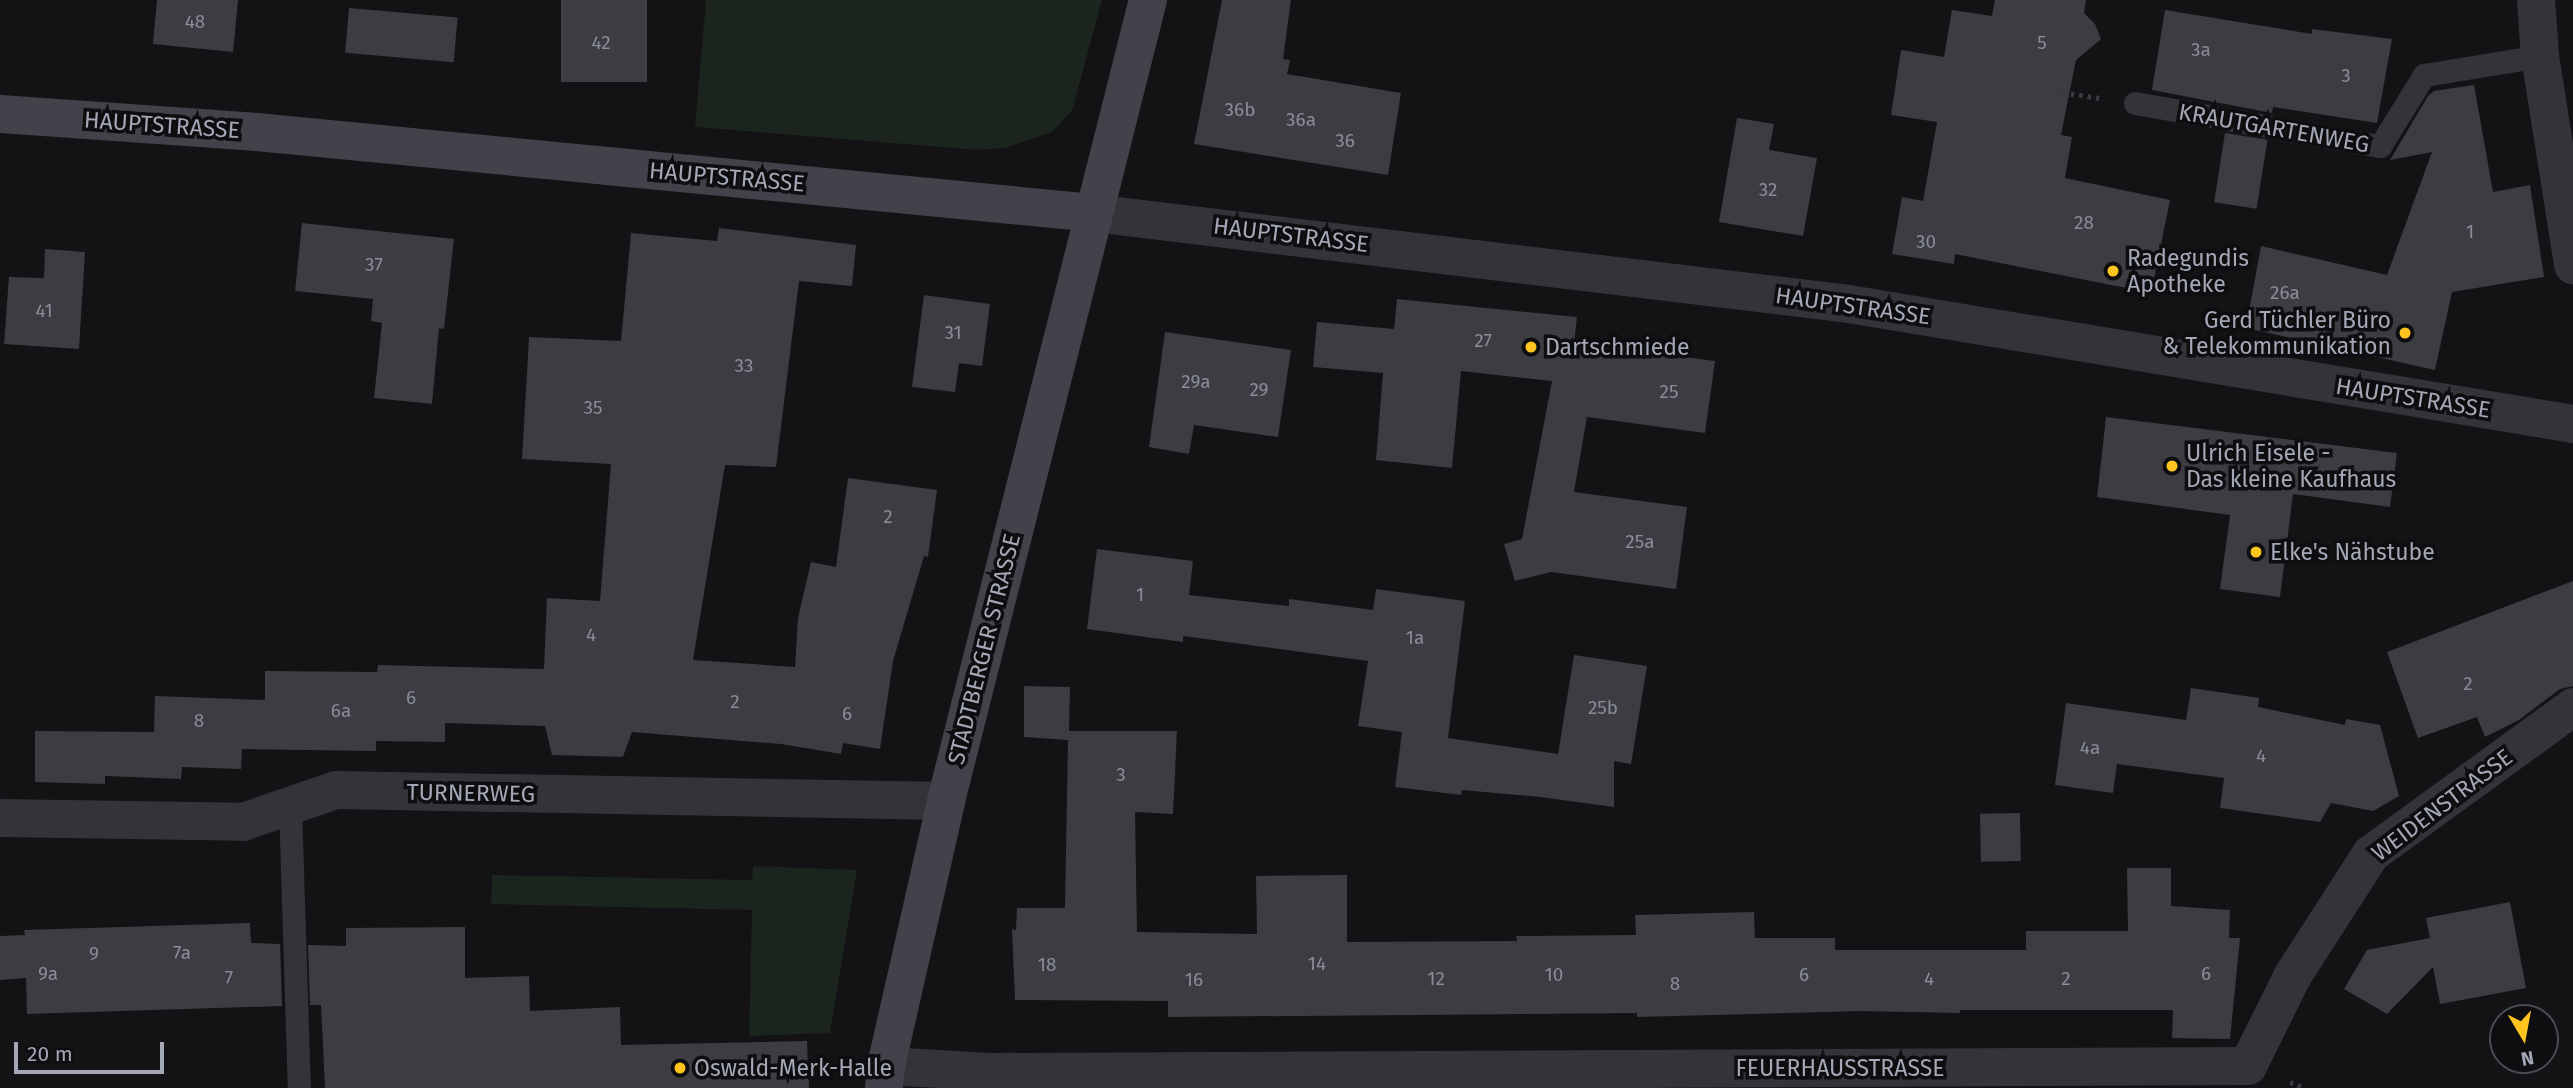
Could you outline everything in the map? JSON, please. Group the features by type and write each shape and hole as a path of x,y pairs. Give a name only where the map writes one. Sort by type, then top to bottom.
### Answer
{"street":[{"name":"STADTBERGER STRASSE","path":"885,1077 946,800 1148,0"},
{"path":"2536,0 2540,56 2573,265"},
{"name":"HAUPTSTRASSE","path":"0,114 257,131 1093,213 1849,304 2573,424"},
{"name":"WEIDENSTRASSE","path":"2248,1066 2293,975 2371,854 2573,707"},
{"name":"TURNERWEG","path":"0,818 243,822 336,790 946,800"},
{"name":"FEUERHAUSSTRASSE","path":"885,1077 990,1072 2248,1066"}],"lane":[{"name":"KRAUTGARTENWEG","path":"2135,103 2380,146 2424,75 2540,56"},
{"path":"290,806 299,1088"}],"path":[{"path":"2054,92 2135,103"}],"shaded area":[{"path":"706,0 1102,0 1072,111 1052,132 1005,148 978,150 695,127"},
{"path":"753,866 857,870 830,1033 749,1036 752,910 491,904 492,875 752,880"}],"building":[{"path":"157,0 238,0 233,52 153,44"},
{"path":"561,0 647,0 647,82 561,82"},
{"path":"1222,0 1291,0 1283,59 1290,60 1287,74 1401,93 1388,175 1194,144"},
{"path":"1995,0 2086,0 2084,13 2095,24 2101,39 2076,60 2061,135 2072,137 2065,178 2170,200 2151,293 1955,254 1954,264 1892,254 1902,197 1923,201 1937,122 1891,115 1901,50 1944,57 1952,10 1992,16"},
{"path":"349,8 458,17 454,62 345,53"},
{"path":"2165,10 2312,34 2312,29 2392,39 2377,123 2273,107 2272,113 2152,90"},
{"path":"2474,85 2493,192 2530,185 2544,277 2452,292 2435,370 2246,328 2261,246 2387,275 2432,152 2390,160 2428,96 2434,91"},
{"path":"1737,118 1774,124 1769,150 1817,158 1803,236 1719,222"},
{"path":"2225,133 2267,140 2257,209 2214,202"},
{"path":"302,223 454,239 444,329 439,328 432,404 374,398 382,323 371,321 373,299 295,291"},
{"path":"719,228 856,245 852,286 799,281 776,467 725,465 693,660 795,667 798,618 811,562 836,567 848,478 937,490 928,557 924,556 893,661 880,749 843,743 841,754 781,744 632,732 623,757 552,755 545,726 445,723 445,742 376,741 376,751 242,749 241,769 182,767 181,779 105,776 105,784 35,782 35,731 154,732 155,696 265,700 265,671 377,672 378,665 544,669 547,598 600,601 611,464 522,459 529,337 621,341 631,233 717,241"},
{"path":"45,249 85,252 79,349 4,344 9,277 44,278"},
{"path":"924,295 990,304 982,366 959,363 955,392 912,387"},
{"path":"1397,299 1577,317 1574,343 1715,361 1705,433 1587,417 1574,492 1687,507 1676,589 1551,572 1515,581 1504,544 1522,539 1552,381 1461,371 1452,468 1376,460 1383,373 1313,367 1317,322 1394,329"},
{"path":"1165,332 1291,350 1278,437 1194,425 1189,454 1149,447"},
{"path":"2106,417 2397,453 2390,507 2293,494 2280,597 2220,589 2230,515 2097,497"},
{"path":"1097,549 1193,561 1189,595 1289,606 1289,599 1373,610 1376,589 1465,601 1448,738 1558,754 1574,655 1647,666 1631,764 1614,761 1614,807 1540,797 1462,790 1461,795 1395,787 1402,732 1358,726 1368,661 1183,636 1183,642 1087,629"},
{"path":"2573,581 2573,686 2560,689 2519,720 2485,737 2477,717 2418,738 2387,652"},
{"path":"1024,686 1070,687 1069,731 1177,731 1173,814 1135,812 1137,932 1257,934 1256,876 1347,875 1347,942 1517,941 1516,936 1636,935 1635,915 1754,912 1755,938 1835,938 1835,950 2026,950 2026,931 2128,931 2127,868 2171,868 2171,906 2230,910 2229,938 2240,938 2230,1039 2172,1038 2173,1010 1960,1010 1960,1013 1861,1011 1637,1017 1637,1013 1168,1017 1168,1001 1015,1000 1012,929 1016,930 1017,908 1065,908 1068,740 1024,737"},
{"path":"2191,688 2259,698 2258,707 2345,725 2346,719 2380,725 2399,796 2373,811 2331,803 2320,822 2220,808 2224,778 2117,764 2113,793 2055,785 2066,703 2186,720"},
{"path":"2020,813 2021,861 1981,862 1980,814"},
{"path":"2510,902 2526,988 2440,1004 2433,967 2387,1014 2344,989 2367,950 2430,938 2426,918"},
{"path":"250,923 251,943 280,944 282,1006 27,1014 26,978 0,980 0,936 25,935 24,930"},
{"path":"465,927 465,978 529,976 530,1011 620,1007 621,1045 807,1041 809,1088 325,1088 321,1005 310,1005 308,945 346,946 346,928"}],"place":[{"name":"Radegundis Apotheke","path":"2113,271"},
{"name":"Gerd Tüchler Büro & Telekommunikation","path":"2405,333"},
{"name":"Dartschmiede","path":"1531,347"},
{"name":"Ulrich Eisele - Das kleine Kaufhaus","path":"2172,466"},
{"name":"Elke's Nähstube","path":"2256,552"},
{"name":"Oswald-Merk-Halle","path":"680,1068"}]}
